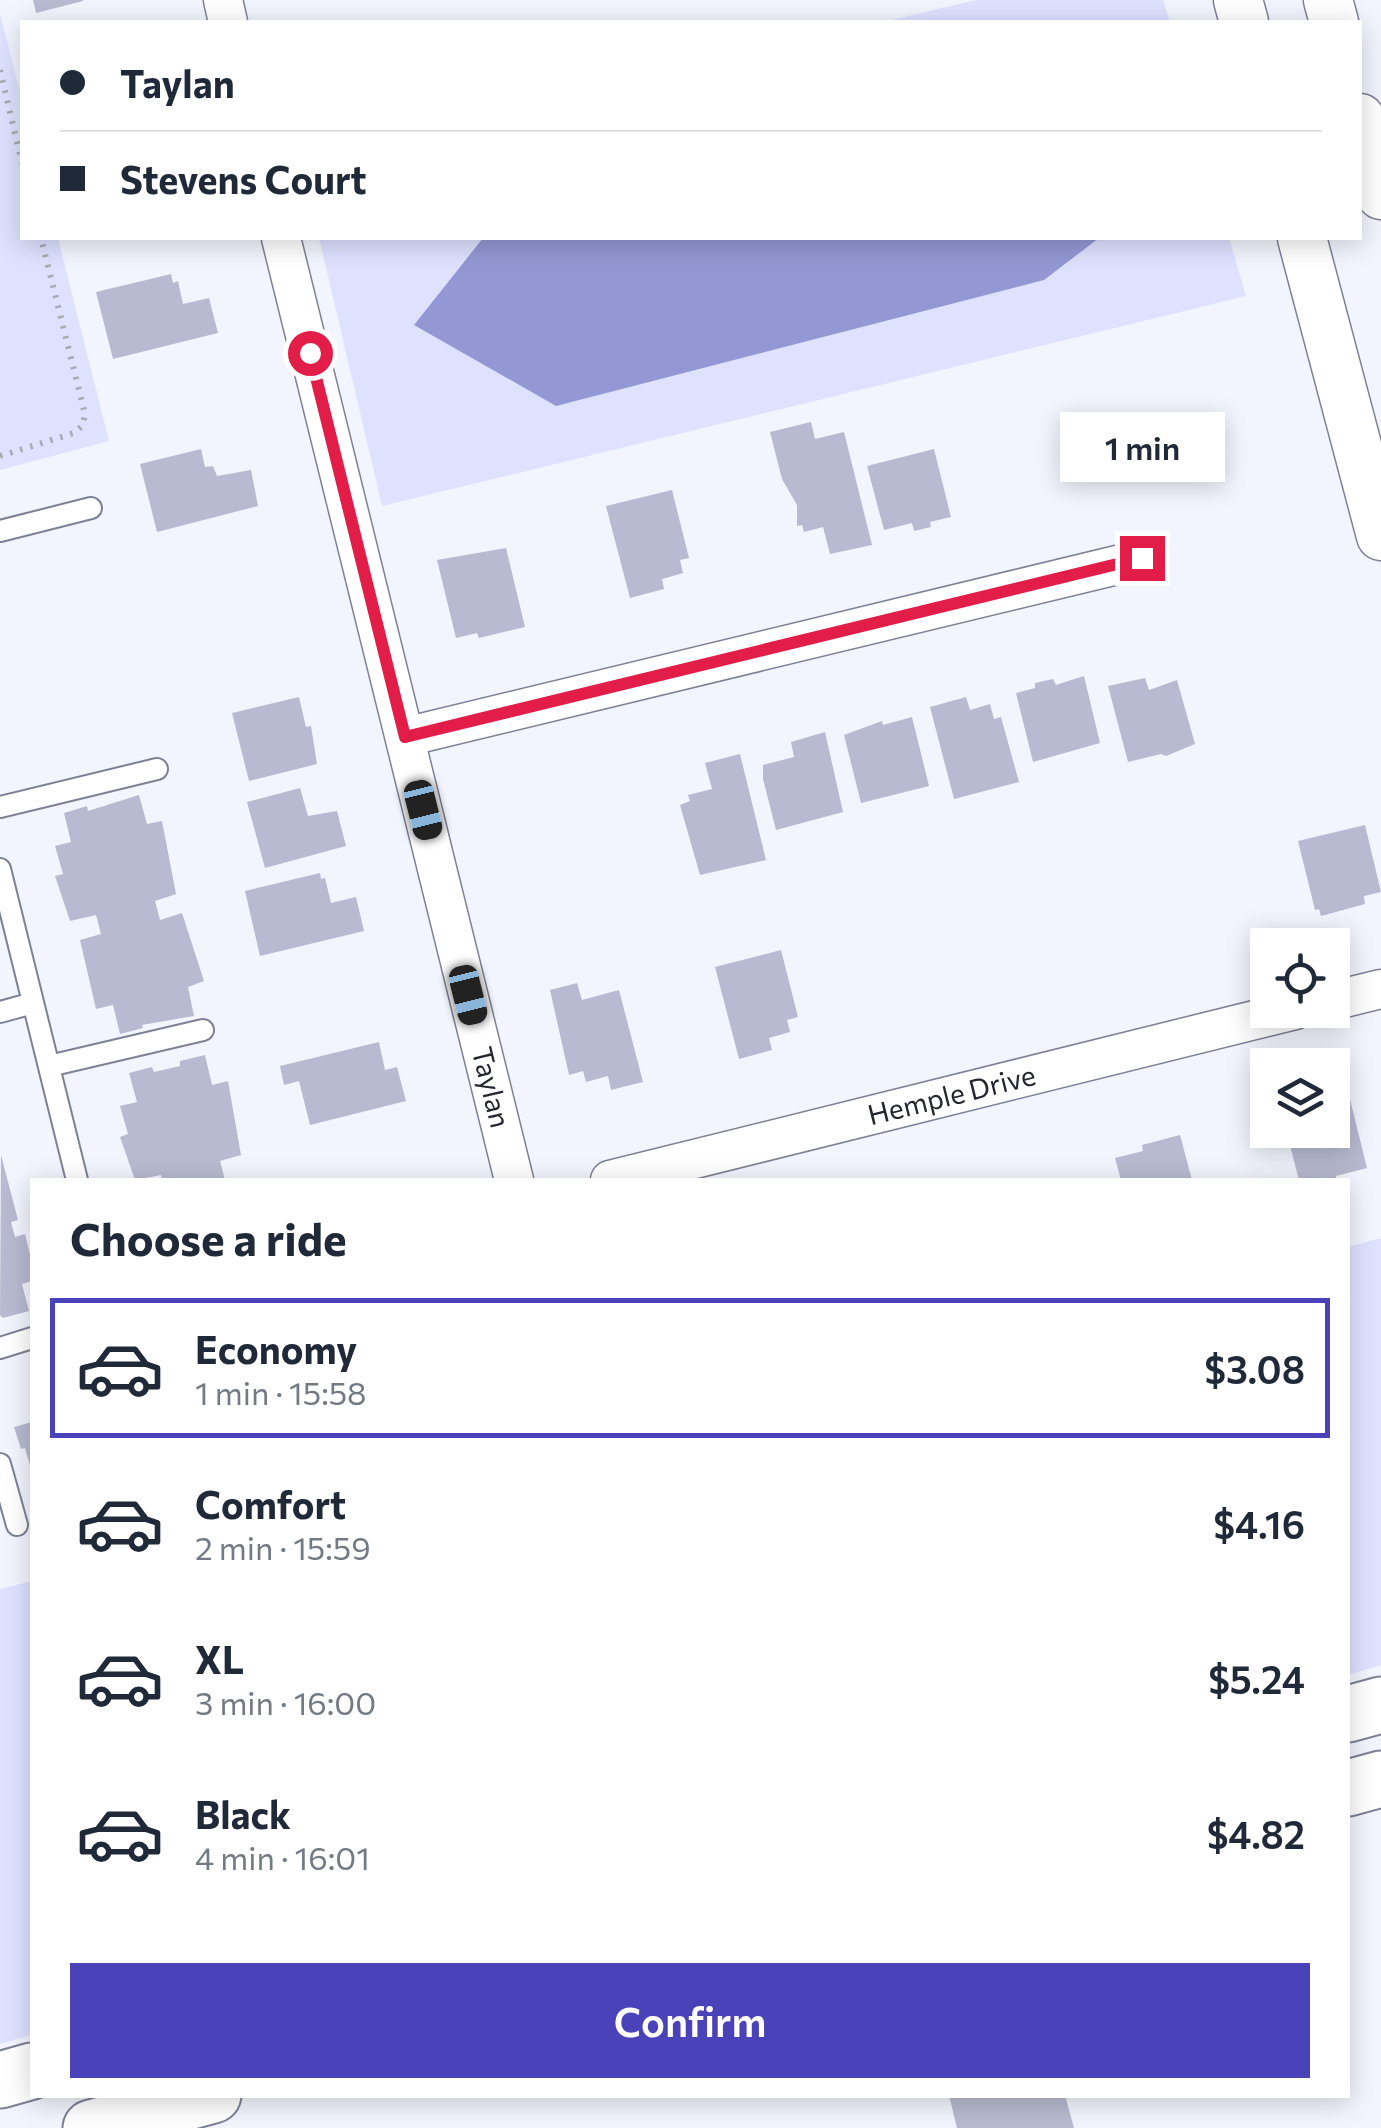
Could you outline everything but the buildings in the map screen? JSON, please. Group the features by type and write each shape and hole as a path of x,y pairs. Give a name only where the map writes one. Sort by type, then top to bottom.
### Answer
{"main road":[{"path":"1350,1713 1381,1705"},
{"path":"1350,1787 1381,1779"},
{"path":"0,2080 30,2072"},
{"path":"91,2128 202,2098"}],"street":[{"path":"1362,125 1381,195"},
{"name":"Taylan","path":"281,240 514,1178"},
{"path":"1303,240 1381,536"},
{"path":"405,737 1142,558"},
{"path":"1350,997 1381,989"},
{"name":"Hemple Drive","path":"618,1178 1250,1021"}],"lane":[{"path":"0,531 91,508"},
{"path":"0,807 157,769"},
{"path":"0,869 76,1178"},
{"path":"0,1012 33,1003"},
{"path":"48,1066 203,1030"},
{"path":"0,1348 30,1339"},
{"path":"0,1464 17,1525"}],"path":[{"path":"0,70 20,155"},
{"path":"0,456 74,433 83,425 86,414 41,240"}],"shaded area":[{"path":"976,0 1163,0 1169,20 891,20"},
{"path":"0,13 20,92 20,240 59,240 109,441 0,470"},
{"path":"319,240 1230,240 1246,296 382,506"},
{"path":"1381,1238 1381,1665 1350,1674 1350,1246"},
{"path":"30,1582 30,2036 0,2044 0,1589"}],"water":[{"path":"481,240 1096,240 1044,280 556,406 414,325"}],"route":[{"path":"310,353 405,737 1142,558"}]}
